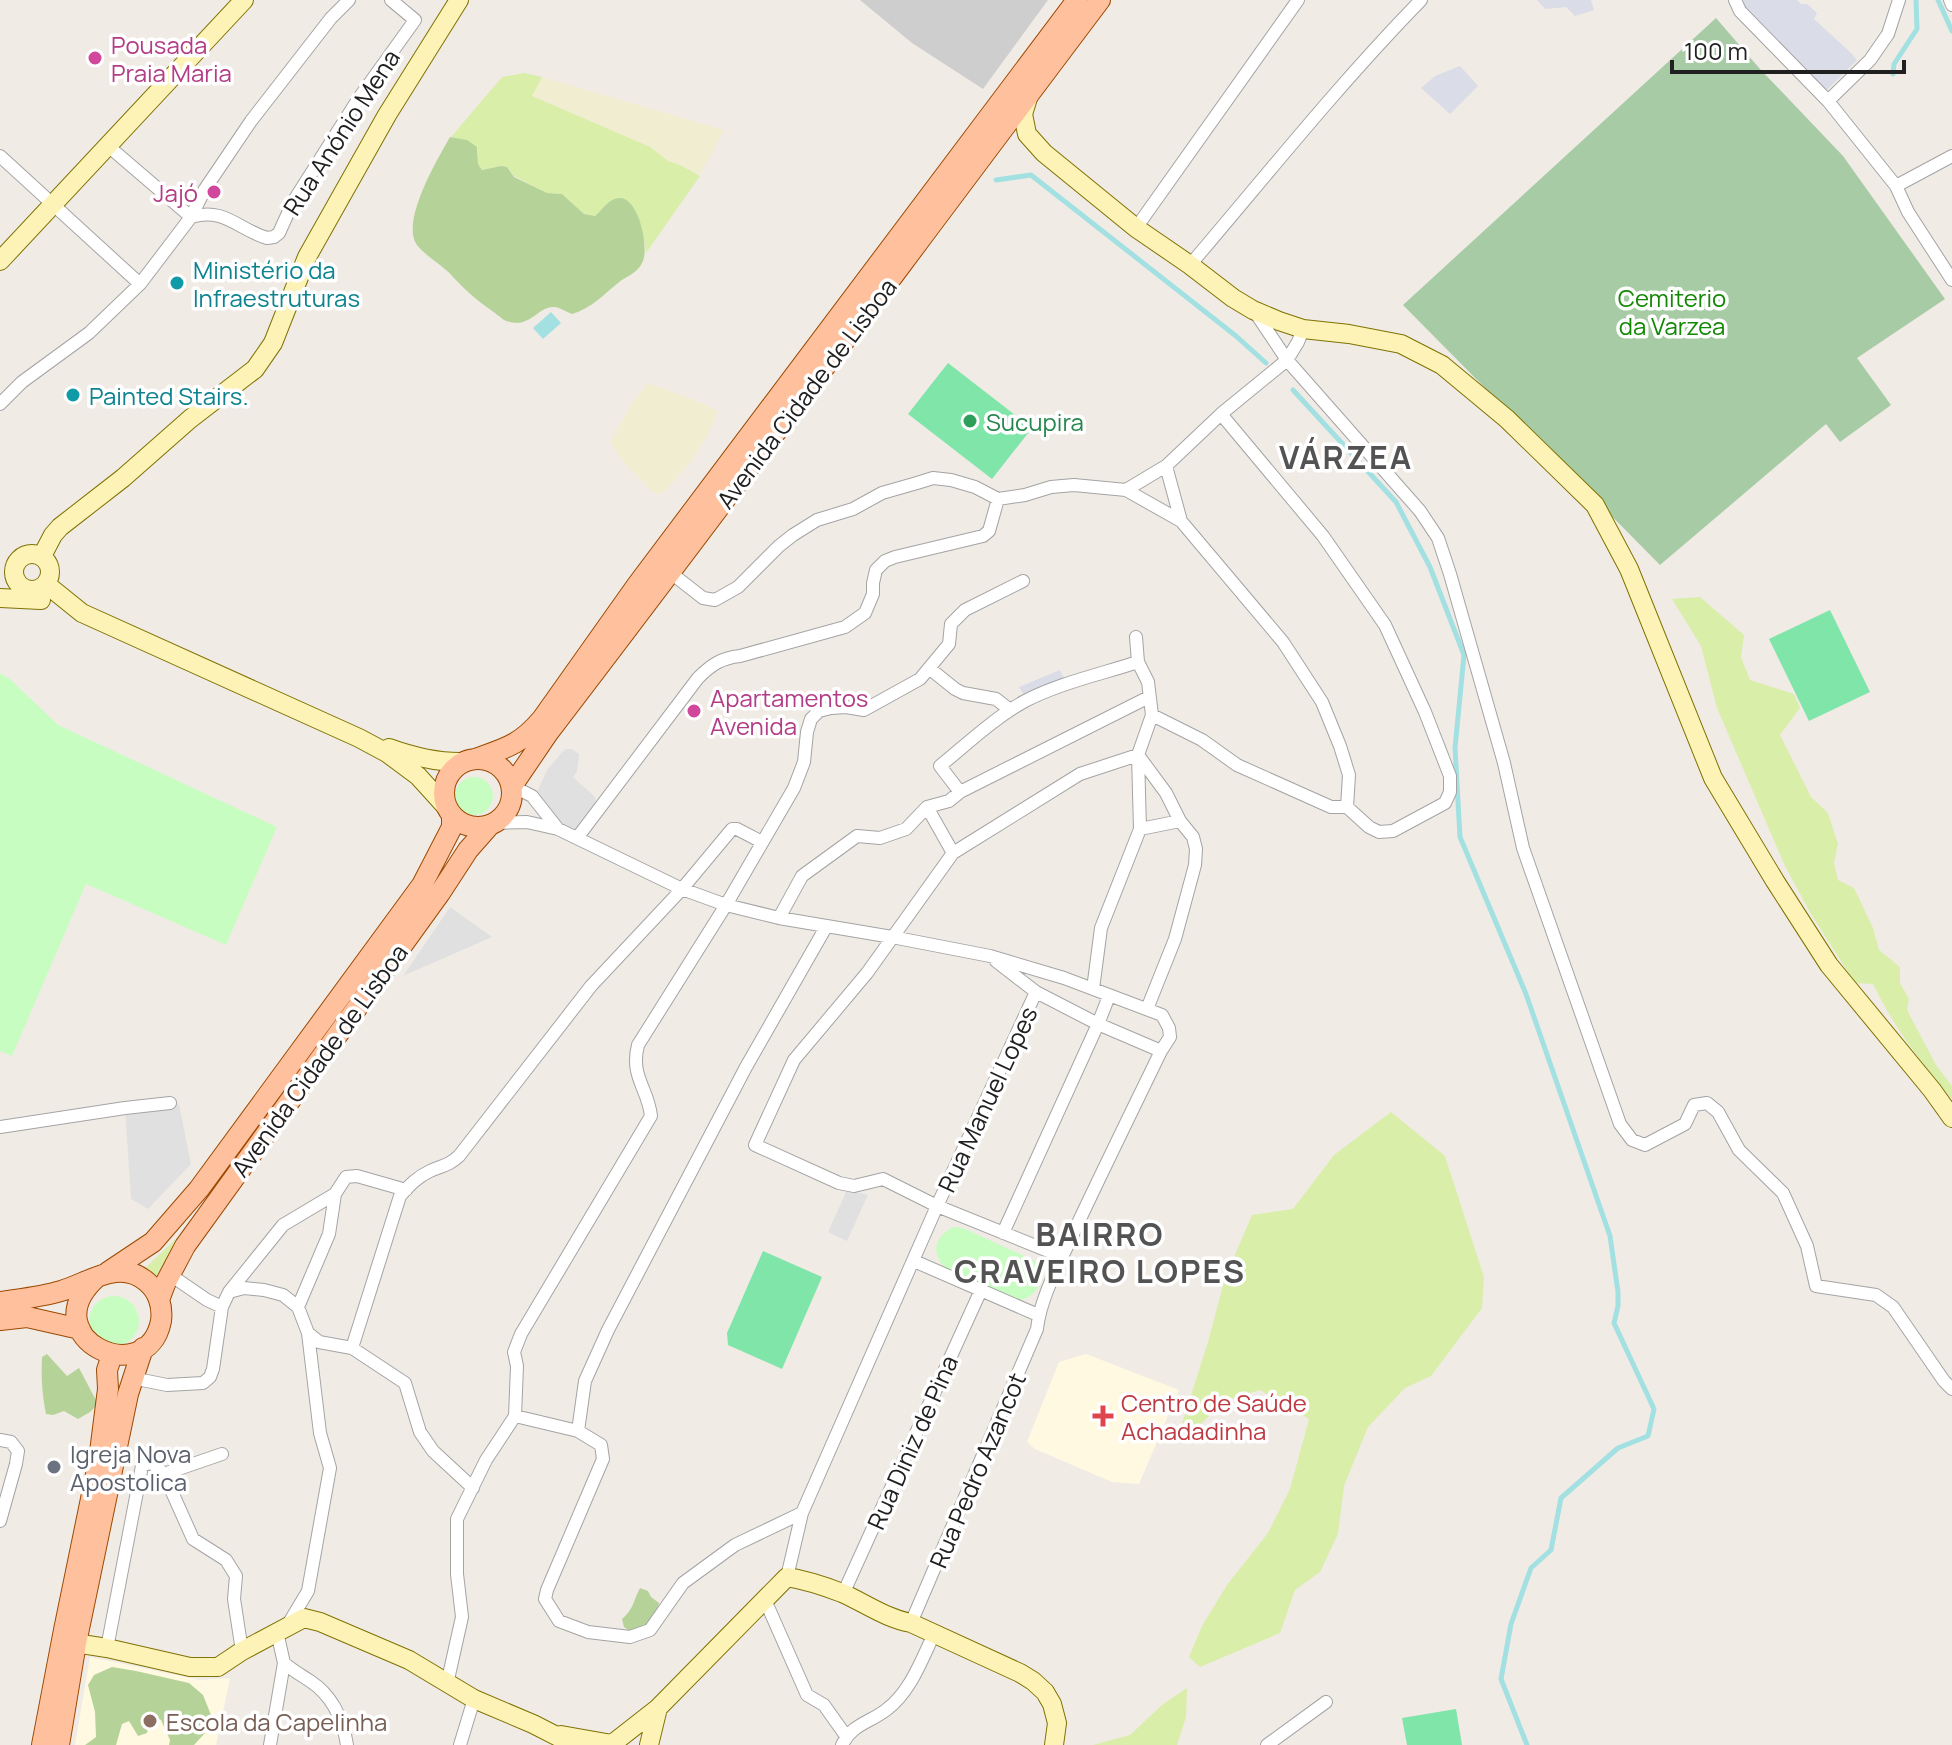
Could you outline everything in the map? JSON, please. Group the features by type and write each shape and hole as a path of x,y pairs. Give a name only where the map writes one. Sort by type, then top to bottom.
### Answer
{"main road":[{"name":"Avenida Cidade de Lisboa","path":"470,760 520,741 542,719 637,585 1077,0"},
{"name":"Avenida Cidade de Lisboa","path":"512,786 548,733 1100,0"},
{"path":"470,760 485,760 502,769 512,786 512,800 506,813 493,824 476,828 462,824 449,812 443,798 448,776 470,760"},
{"name":"Avenida Cidade de Lisboa","path":"102,1275 153,1242 199,1189 422,885 452,827 449,812"},
{"name":"Avenida Cidade de Lisboa","path":"159,1300 185,1246 468,850 493,824"},
{"path":"0,1302 63,1291 102,1275 121,1271 133,1274 154,1289 161,1310 157,1331 143,1348 134,1353 112,1355 104,1352 89,1343 80,1329 78,1301 85,1288 102,1275"},
{"path":"0,1320 27,1317 80,1329"},
{"path":"42,1745 132,1378 143,1348"},
{"path":"59,1745 69,1642 99,1460 108,1389 107,1370 112,1355"}],"street":[{"path":"0,261 244,0"},
{"path":"0,404 22,382 89,333 140,284 191,217 205,189 251,121 349,0"},
{"name":"Rua Anónio Mena","path":"191,217 213,213 267,238 279,233 293,202 359,98 415,20 391,0"},
{"path":"42,556 60,527 255,369 273,343 307,257 387,115 459,0"},
{"path":"1136,228 1298,0"},
{"path":"1190,265 1329,99 1421,0"},
{"path":"1735,0 1740,11 1828,101 1896,186 1908,212 1952,280"},
{"path":"1828,101 1870,60 1888,34 1899,0"},
{"path":"1028,96 1023,114 1025,127 1027,134 1044,153 1136,228 1233,298 1253,310 1303,329 1401,344 1442,365 1507,419 1595,505 1629,569 1713,778 1829,965 1952,1118"},
{"path":"994,143 1004,139 1018,140 1044,153"},
{"path":"107,145 191,217"},
{"path":"0,156 140,284"},
{"path":"1896,186 1952,156"},
{"path":"1253,310 1287,360 1420,511 1438,538 1504,763 1523,848 1620,1124 1632,1140 1645,1145 1685,1124 1694,1105 1707,1103 1718,1112 1739,1150 1783,1193 1807,1246 1816,1286 1876,1295 1893,1307 1952,1389"},
{"path":"1126,490 1166,466 1221,414 1287,360 1303,329"},
{"path":"1152,715 1202,740 1237,765 1331,807 1347,807 1379,832 1393,831 1445,803 1450,792 1450,776 1385,625 1323,536 1221,414"},
{"path":"1166,466 1181,521"},
{"path":"671,573 703,598 715,600 738,587 793,535 817,520 853,509 882,493 933,478 975,487 998,499 1074,485 1126,490 1181,521 1283,642 1322,702 1340,746 1349,775 1347,807"},
{"path":"577,838 711,665 726,658 845,627 865,613 873,594 876,570 885,561 983,536 989,531 998,499"},
{"path":"25,555 42,556 50,569 49,579 36,590 23,588 7,574 25,555"},
{"path":"447,1684 462,1617 457,1574 457,1519 486,1460 515,1416 517,1366 514,1352 521,1334 651,1116 650,1105 635,1068 638,1045 726,905 794,788 804,762 811,719 819,711 831,708 864,710 920,679 949,644 951,624 965,610 1023,581"},
{"path":"46,584 82,613 387,753 418,776 449,812"},
{"path":"0,598 70,604"},
{"path":"1093,989 1101,928 1140,829 1138,755 1152,715 1148,682 1138,662 1136,637"},
{"path":"960,792 940,766 1010,710 1067,684 1138,662"},
{"path":"929,668 955,689 996,699 1010,710"},
{"path":"779,918 802,876 857,836 880,838 906,829 927,807 949,801 960,792 1149,697"},
{"path":"359,738 415,757 450,762 470,760"},
{"path":"1138,755 1166,793 1180,821 1193,837 1196,849 1195,865 1175,939 1147,1009"},
{"path":"1063,1257 937,1206 883,1179 854,1186 839,1183 755,1145 794,1060 867,973 953,853 1080,774 1138,755"},
{"path":"512,786 532,796 558,829"},
{"path":"927,807 953,853"},
{"path":"1140,829 1180,821"},
{"path":"493,824 527,822 558,829 682,889 726,905 779,918 990,956 1064,978 1162,1015 1170,1037 1161,1051 1098,1024 1036,992 990,956"},
{"path":"352,1348 400,1196 415,1180 447,1166 459,1156 591,986 682,889 732,829 762,842"},
{"path":"578,1431 585,1381 608,1330 746,1067 826,927"},
{"name":"Rua Manuel Lopes","path":"787,1577 802,1513 937,1206 1036,992"},
{"path":"1003,1233 1109,996"},
{"name":"Rua Pedro Azancot","path":"911,1623 1037,1329 1038,1315 1063,1257 1161,1051"},
{"path":"0,1127 170,1103"},
{"path":"298,1307 329,1234 335,1194 346,1177 357,1176 406,1190"},
{"path":"132,1378 167,1385 203,1383 210,1377 222,1307 229,1292 283,1225 335,1194"},
{"path":"914,1261 1038,1315"},
{"path":"169,1274 222,1307"},
{"path":"229,1292 244,1288 264,1290 283,1295 298,1307 308,1333 320,1433 330,1468 308,1591 282,1629 284,1663 270,1745"},
{"name":"Rua Diniz de Pina","path":"843,1594 981,1290"},
{"path":"308,1333 319,1342 352,1348 405,1383 420,1432 433,1451 473,1488"},
{"path":"515,1416 578,1431 601,1445 603,1459 545,1599 559,1621 588,1632 630,1637 650,1630 683,1583 735,1545 802,1513"},
{"path":"0,1521 18,1451 5,1441"},
{"path":"164,1474 222,1454"},
{"path":"107,1648 142,1466 151,1462 164,1474 193,1539 226,1560 236,1576 234,1599 242,1651"},
{"path":"612,1744 658,1708 787,1577 843,1594 895,1620 911,1623 1020,1673 1045,1692 1052,1704 1057,1723 1054,1745"},
{"path":"765,1600 807,1695 824,1705 844,1741 850,1731 888,1709 905,1691 934,1634"},
{"path":"69,1642 190,1667 218,1667 304,1618 409,1660 474,1699 574,1745"},
{"path":"284,1663 313,1683 332,1702 344,1724 347,1745"},
{"path":"460,1745 474,1699"},
{"path":"1267,1745 1326,1702"},
{"path":"649,1745 658,1708"},
{"path":"554,1734 612,1744 629,1740 638,1745"}],"shaded area":[{"path":"860,0 1048,0 983,89 912,43"},
{"path":"1537,0 1591,0 1594,10 1575,16 1566,7 1545,9"},
{"path":"1735,0 1797,0 1807,4 1817,13 1814,19 1857,60 1822,95"},
{"path":"1460,66 1478,86 1450,114 1421,88 1435,76"},
{"path":"542,77 724,130 700,175 531,95"},
{"path":"648,383 717,411 694,458 664,492 656,494 623,461 610,442"},
{"path":"1060,670 1067,684 1027,700 1019,687"},
{"path":"565,749 579,754 577,772 573,777 595,797 597,811 580,834 563,827 536,794 547,770"},
{"path":"450,907 492,937 403,976"},
{"path":"179,1104 191,1164 148,1209 131,1199 125,1108"},
{"path":"847,1190 868,1195 847,1241 828,1232"},
{"name":"Centro de Saúde Achadadinha","path":"1086,1354 1179,1390 1139,1484 1112,1482 1035,1449 1027,1442 1059,1362"},
{"name":"Escola da Capelinha","path":"90,1657 200,1680 230,1678 216,1745 75,1745"}],"green space":[{"name":"Cemiterio da Varzea","path":"1716,18 1843,156 1945,299 1857,358 1891,405 1840,442 1826,424 1660,565 1403,305"},
{"path":"524,73 542,77 532,96 650,147 668,161 700,176 646,253 645,243 621,198 608,203 595,216 584,214 562,194 547,193 514,176 507,167 482,170 478,164 478,149 466,140 451,137 502,77"},
{"path":"450,137 467,140 477,147 478,164 482,170 507,167 514,177 547,193 562,194 584,214 595,216 612,200 627,200 633,206 644,237 644,256 640,267 597,301 572,314 549,307 521,322 504,320 425,253 413,235 413,221 423,190"},
{"name":"Sucupira","path":"948,363 1032,428 992,479 908,414"},
{"path":"1700,597 1744,635 1741,657 1750,680 1794,694 1800,708 1780,735 1811,797 1828,813 1838,844 1834,863 1838,880 1854,888 1873,928 1879,950 1900,967 1900,983 1909,999 1907,1010 1936,1065 1952,1086 1952,1099 1909,1044 1873,984 1855,983 1785,866 1717,708 1701,646 1672,599"},
{"path":"1830,610 1870,692 1809,721 1769,639"},
{"path":"0,673 58,725 277,827 226,945 86,884 12,1056 0,1051"},
{"path":"474,777 488,782 493,796 488,810 474,815 460,810 455,796 460,782"},
{"path":"1391,1112 1445,1156 1484,1277 1482,1308 1431,1376 1405,1388 1368,1427 1344,1486 1338,1534 1320,1572 1295,1590 1280,1633 1200,1667 1189,1657 1202,1626 1227,1585 1268,1533 1290,1489 1309,1419 1260,1390 1224,1401 1191,1434 1180,1430 1225,1278 1252,1215 1293,1209 1334,1155"},
{"path":"953,1227 963,1228 1037,1262 1040,1281 1036,1291 1019,1301 946,1269 938,1257 936,1246 941,1236"},
{"path":"181,1234 155,1284 141,1272"},
{"path":"763,1251 822,1277 782,1369 728,1345 727,1333"},
{"path":"104,1297 124,1297 138,1311 138,1331 124,1345 104,1345 90,1331 90,1311"},
{"path":"47,1354 67,1376 79,1368 98,1404 90,1412 78,1419 64,1411 46,1414 42,1357"},
{"path":"640,1588 648,1591 659,1603 650,1625 631,1632 624,1627 622,1619"},
{"name":"Escola da Capelinha","path":"112,1667 189,1683 203,1695 211,1715 205,1733 194,1745 169,1745 170,1740 161,1720 151,1715 147,1733 138,1736 129,1721 122,1724 116,1745 85,1745 96,1737 95,1712 88,1685 94,1675"},
{"path":"1187,1688 1186,1717 1177,1745 1093,1745 1130,1735 1162,1705"},
{"path":"1456,1709 1462,1745 1407,1745 1402,1718"}],"water":[{"path":"551,312 561,323 543,339 533,328"}],"waterway":[{"path":"1893,74 1894,64 1917,29 1916,0"},
{"path":"1938,0 1952,31"},
{"path":"996,180 1031,175 1266,363"},
{"path":"1293,390 1396,502 1430,567 1464,655 1455,748 1460,837 1526,994 1610,1236 1618,1292 1614,1323 1654,1409 1648,1436 1618,1448 1561,1498 1551,1550 1531,1568 1511,1624 1501,1679 1527,1745"}],"place":[{"name":"Pousada Praia Maria","path":"95,58"},
{"name":"Jajó","path":"214,192"},
{"name":"Ministério da Infraestruturas","path":"177,283"},
{"name":"Painted Stairs.","path":"73,395"},
{"name":"Sucupira","path":"970,421"},
{"name":"Apartamentos Avenida","path":"694,711"},
{"name":"Centro de Saúde Achadadinha","path":"1103,1416"},
{"name":"Igreja Nova Apostolica","path":"54,1467"},
{"name":"Escola da Capelinha","path":"150,1721"}],"district":[{"name":"VÁRZEA","path":"1346,457"},
{"name":"BAIRRO CRAVEIRO LOPES","path":"1100,1252"}]}
